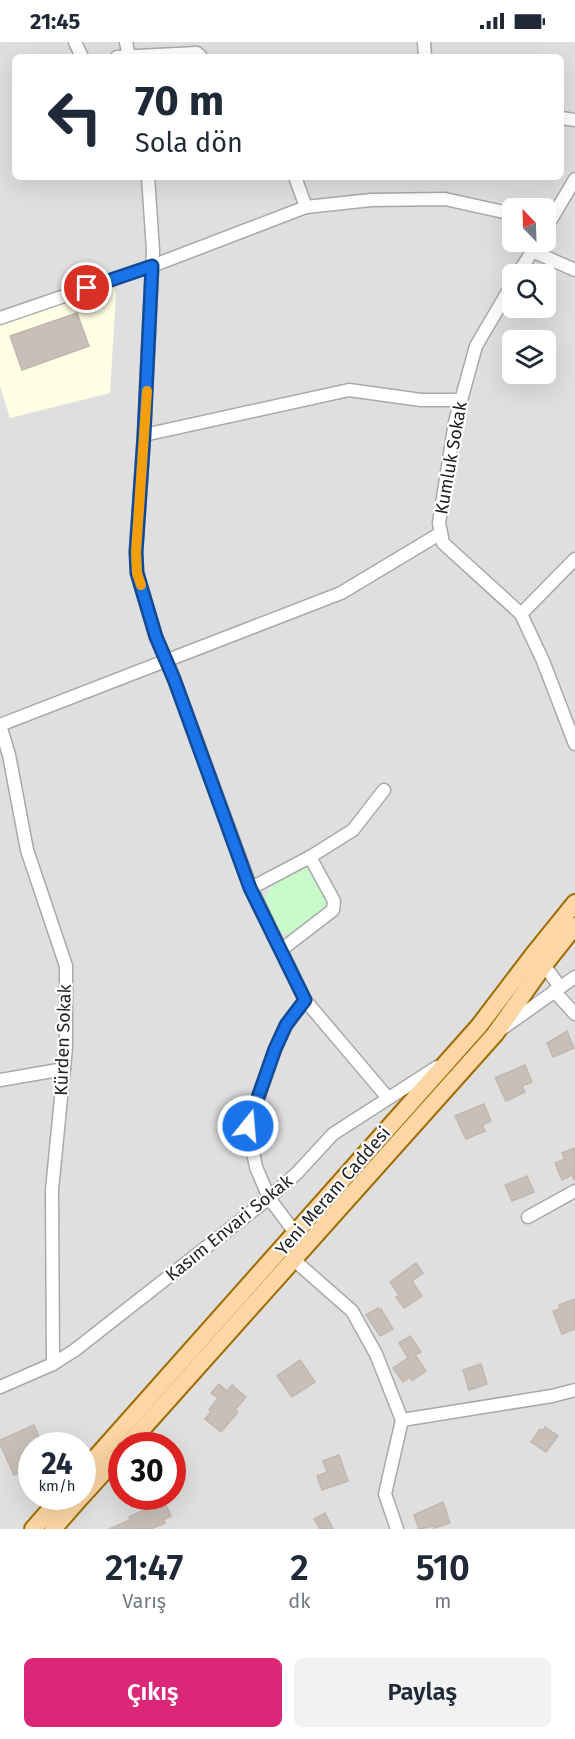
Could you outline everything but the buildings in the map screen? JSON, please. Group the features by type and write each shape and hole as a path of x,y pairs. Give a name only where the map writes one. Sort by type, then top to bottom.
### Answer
{"main road":[{"name":"Yeni Meram Caddesi","path":"96,1457 479,1026 532,955 575,903"},
{"name":"Yeni Meram Caddesi","path":"139,1432 495,1034 575,926"},
{"path":"96,1481 108,1467"},
{"path":"33,1529 50,1510"},
{"path":"53,1529 70,1510"}],"street":[{"path":"179,54 198,54"},
{"path":"556,210 575,179"},
{"path":"148,180 152,266 136,552 137,573 156,637 250,888 305,1000 388,1098"},
{"path":"296,180 306,207"},
{"path":"0,318 152,266 306,207 371,200 445,199 502,212"},
{"path":"545,252 575,270"},
{"name":"Kumluk Sokak","path":"502,302 476,346 455,423 439,523 443,543 521,614 543,661 575,744"},
{"path":"144,435 349,390 421,400 461,400"},
{"path":"0,725 341,593 441,533"},
{"path":"521,614 575,559"},
{"name":"Kürden Sokak","path":"0,725 9,755 27,850 66,966 66,1047 52,1190 53,1364"},
{"path":"250,888 310,857 353,830 384,790"},
{"path":"281,950 333,910 333,901 310,857"},
{"path":"544,965 557,989 575,1014"},
{"path":"495,1034 575,978"},
{"path":"296,1234 269,1198 256,1167 248,1126 275,1049 286,1025 305,1000"},
{"name":"Kasım Envari Sokak","path":"0,1387 53,1364 75,1350 269,1198 297,1173 333,1134 450,1059"},
{"path":"0,1080 64,1069"},
{"path":"528,1217 575,1191"},
{"path":"294,1260 352,1311 376,1354 402,1420 385,1494 397,1529"},
{"path":"402,1420 552,1396 575,1390"}],"shaded area":[{"path":"0,42 575,42 575,1529 0,1529"},
{"path":"113,285 116,293 110,393 10,418 0,386 0,321"}],"green space":[{"path":"303,866 313,871 328,901 326,910 291,934 280,934 264,899 271,886"}],"slow traffic":[{"path":"141,585 137,573 136,552 147,391"}],"route":[{"path":"87,288 152,266 136,552 137,573 156,637 174,679 250,888 305,1000 286,1025 275,1049 248,1126"}]}
